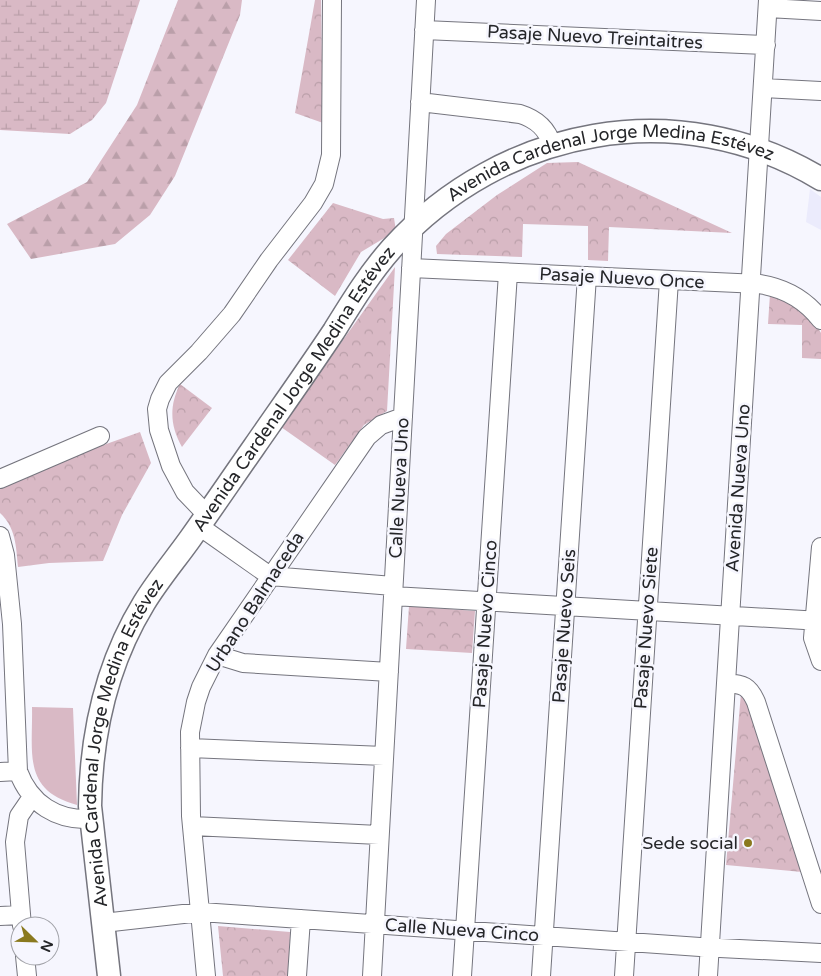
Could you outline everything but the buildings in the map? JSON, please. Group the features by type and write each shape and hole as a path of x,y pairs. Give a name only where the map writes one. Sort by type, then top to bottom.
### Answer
{"street":[{"path":"332,0 331,155 324,184 313,203 269,260 232,314 199,352 168,383 157,410 158,430 171,466 203,520 270,576 486,602 817,621"},
{"name":"Calle Nueva Uno","path":"372,976 426,0"},
{"path":"768,4 821,11"},
{"name":"Avenida Nueva Uno","path":"708,976 768,4"},
{"name":"Pasaje Nuevo Treintaitres","path":"424,30 766,45"},
{"path":"763,88 821,92"},
{"path":"420,102 528,116 541,125 550,138 552,145"},
{"name":"Avenida Cardenal Jorge Medina Estévez","path":"108,976 92,819 90,778 97,722 111,670 144,602 286,401 358,290 392,248 433,208 478,177 518,157 583,137 622,132 669,131 714,138 759,150 821,179"},
{"name":"Pasaje Nuevo Once","path":"411,268 751,284 779,288 790,293 811,309 821,320"},
{"name":"Pasaje Nuevo Cinco","path":"462,976 508,273"},
{"name":"Pasaje Nuevo Seis","path":"541,976 587,276"},
{"name":"Pasaje Nuevo Siete","path":"624,976 669,280"},
{"name":"Urbano Balmaceda","path":"206,976 190,816 191,725 196,702 208,670 217,655 367,437 381,425 403,417"},
{"path":"0,479 100,436"},
{"path":"0,536 3,546 2,564 12,624 18,771 21,780 32,797 50,811 60,816 92,819"},
{"path":"821,547 817,621 813,638 821,661"},
{"path":"217,655 243,663 389,672"},
{"path":"726,683 739,684 746,687 756,702 821,904"},
{"path":"190,748 384,756"},
{"path":"0,772 18,771"},
{"path":"21,916 7,843 19,816 32,797"},
{"path":"192,826 379,835"},
{"name":"Calle Nueva Cinco","path":"102,923 201,912 821,953"},
{"path":"297,976 301,919"}],"shaded area":[{"path":"810,189 821,197 821,230 806,222"}],"green space":[{"path":"0,0 140,0 106,103 92,120 70,134 0,130"},
{"path":"178,0 242,0 240,15 175,176 150,215 115,244 31,259 7,224 87,182 137,105"},
{"path":"315,0 321,0 323,123 295,113"},
{"path":"578,162 732,233 609,227 608,261 588,260 588,226 523,224 522,257 437,254 436,246 446,234 497,195 547,163"},
{"path":"333,203 383,219 394,218 396,231 361,252 335,296 288,260"},
{"path":"395,267 387,411 364,425 335,465 281,427"},
{"path":"770,294 793,303 815,323 821,333 821,359 802,358 802,325 768,324"},
{"path":"180,384 212,408 182,447 175,431 172,416 176,392"},
{"path":"140,432 151,463 122,515 103,561 49,563 18,567 16,545 12,531 0,513 0,489 95,448"},
{"path":"409,606 475,611 472,653 406,649"},
{"path":"741,693 749,705 802,872 726,865"},
{"path":"32,707 73,708 77,805 59,798 47,790 39,780 34,768 32,754"},
{"path":"218,926 290,932 289,976 223,976"}],"place":[{"name":"Sede social","path":"748,843"}]}
